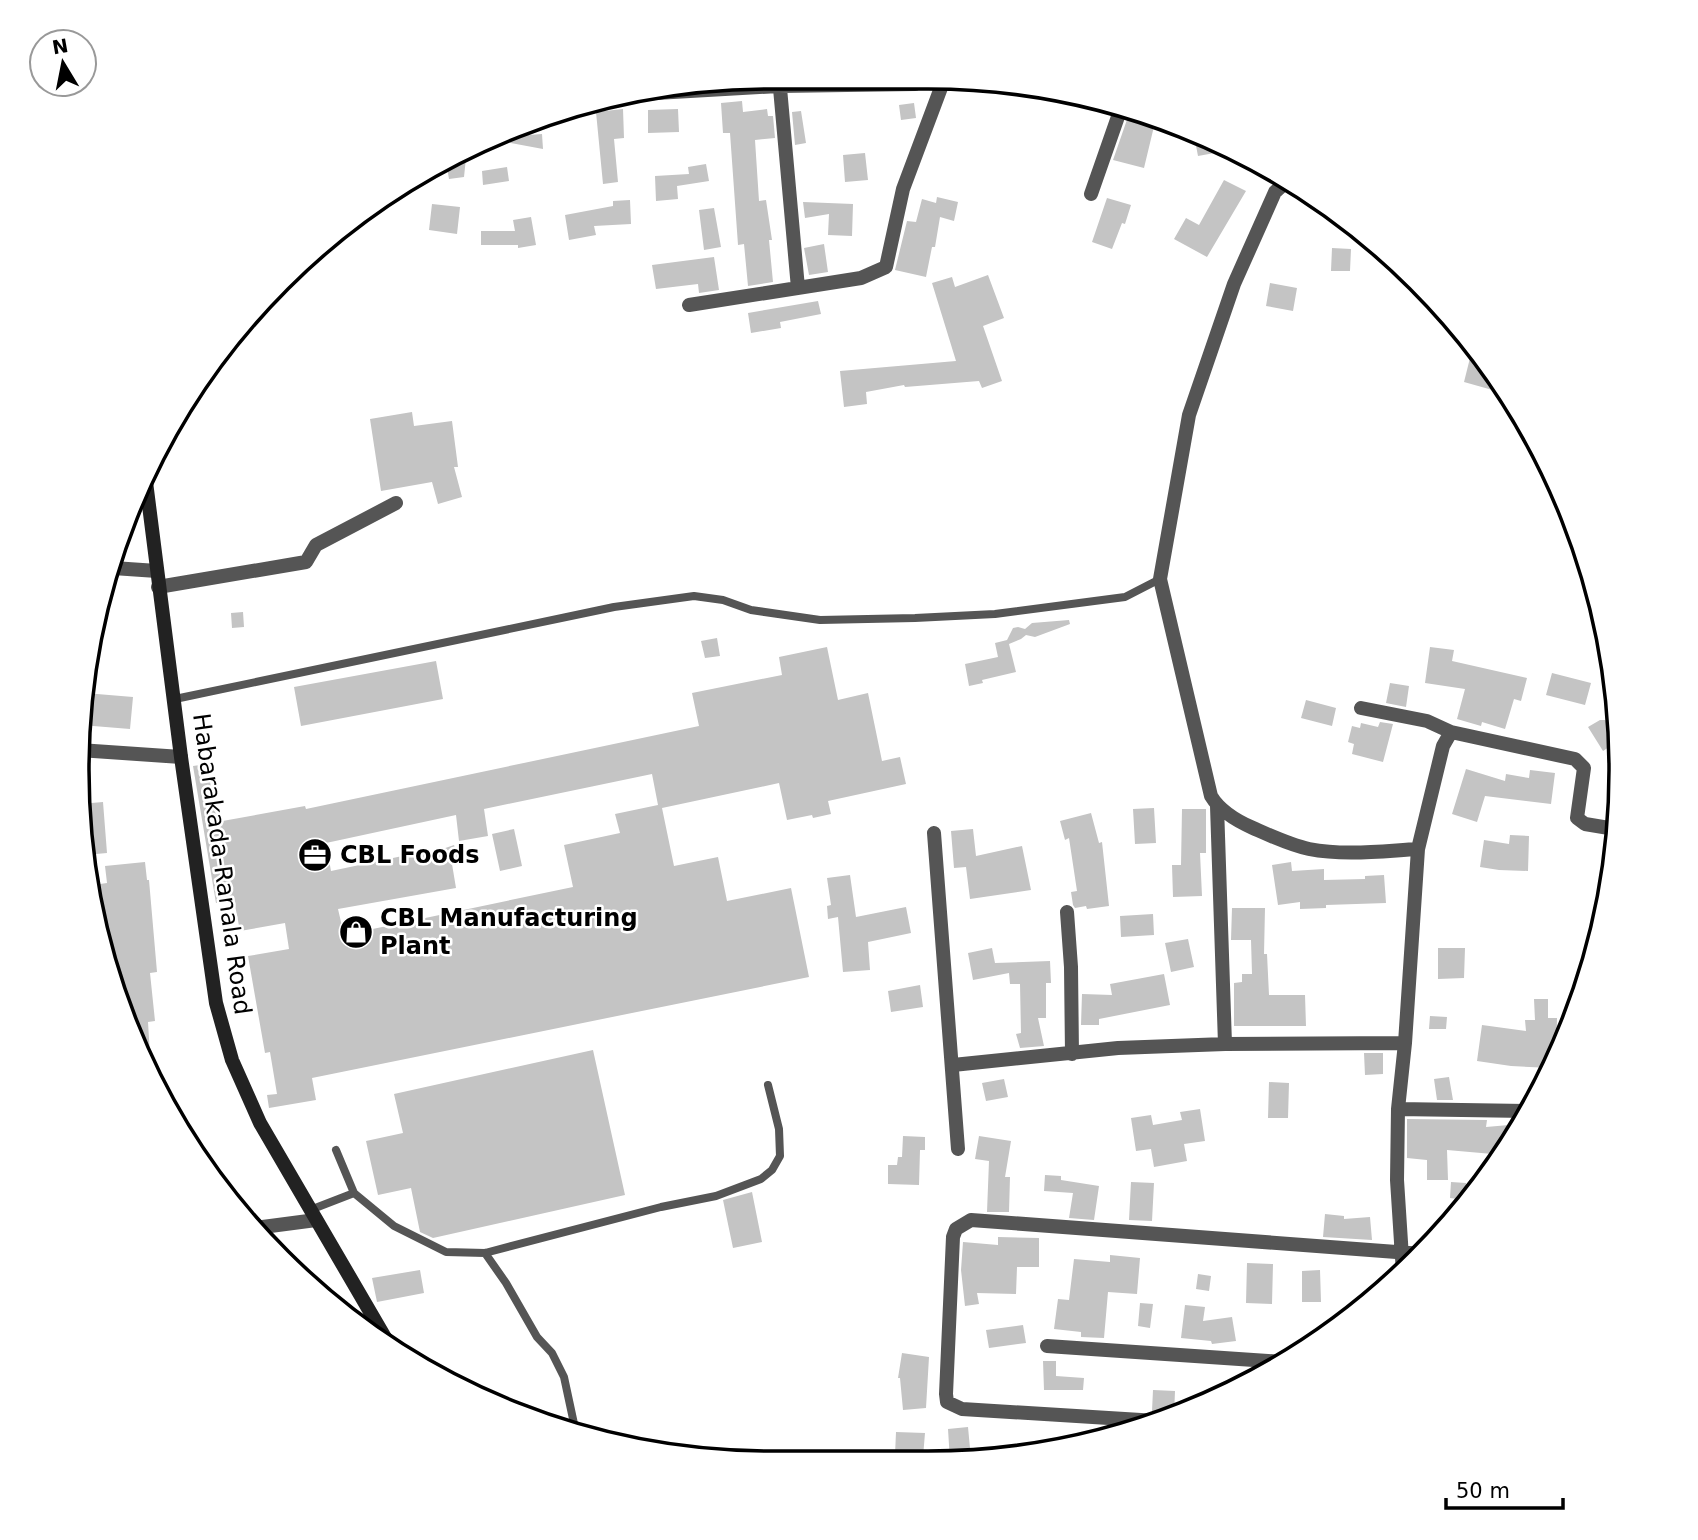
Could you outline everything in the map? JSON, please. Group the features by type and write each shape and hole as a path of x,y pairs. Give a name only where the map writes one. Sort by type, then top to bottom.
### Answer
{"main road":[{"name":"Habarakada-Ranala Road","path":"148,494 216,1003 232,1060 260,1123 376,1325"}],"street":[{"path":"780,89 798,288"},
{"path":"689,305 861,278 886,267 903,189 940,90"},
{"path":"1091,194 1118,116"},
{"path":"1280,188 1275,192 1234,284 1189,415 1160,579 1211,796 1217,806 1246,825 1308,849 1348,853 1418,849"},
{"path":"159,587 306,562 316,545 396,502"},
{"path":"120,568 157,571"},
{"path":"1361,708 1427,721 1451,732 1575,759 1584,768 1577,818 1585,824 1606,827"},
{"path":"1402,1258 1397,1180 1398,1109 1418,849 1443,746 1451,732"},
{"path":"90,751 181,757"},
{"path":"1217,806 1225,1044"},
{"path":"934,833 958,1149"},
{"path":"1067,912 1072,1054"},
{"path":"953,1065 1118,1048 1225,1044 1405,1044"},
{"path":"1398,1109 1517,1111"},
{"path":"265,1226 313,1215"},
{"path":"1132,1419 962,1409 947,1402 953,1237 956,1228 971,1220 1407,1253"},
{"path":"1047,1346 1266,1361"}],"lane":[{"path":"175,699 614,607 694,596 723,600 751,610 820,620 915,618 995,614 1114,599 1125,597 1160,579"},
{"path":"336,1150 354,1193 394,1226 446,1252 485,1253 609,1220 716,1196 761,1179 772,1170 780,1156 779,1129 768,1085"},
{"path":"313,1215 354,1193"},
{"path":"485,1253 537,1337 552,1353 564,1377 574,1422"}],"building":[{"path":"742,101 743,112 767,109 768,116 773,116 775,138 755,140 759,201 766,200 772,240 769,240 773,282 748,286 744,244 738,245 730,133 723,133 721,103"},
{"path":"914,103 916,118 901,120 899,105"},
{"path":"623,109 624,138 614,139 618,182 603,184 596,112"},
{"path":"678,109 679,132 648,133 648,110"},
{"path":"801,111 806,143 795,145 792,112"},
{"path":"1127,119 1154,128 1144,168 1113,160"},
{"path":"542,134 543,149 506,142 524,135"},
{"path":"1196,144 1215,153 1198,156"},
{"path":"865,153 868,180 845,182 843,155"},
{"path":"466,161 464,177 449,179 448,171"},
{"path":"706,164 709,181 677,186 678,199 656,201 655,176 689,174 688,167"},
{"path":"507,167 509,181 483,185 482,171"},
{"path":"1224,180 1246,191 1207,257 1174,239 1186,218 1199,225"},
{"path":"937,197 958,202 954,221 940,217 926,277 895,270 907,221 916,222 922,199 936,203"},
{"path":"1107,198 1131,205 1112,249 1092,242"},
{"path":"630,200 631,224 594,226 596,235 569,240 565,215 613,206 613,201"},
{"path":"803,202 853,204 852,236 828,235 829,214 805,218"},
{"path":"432,204 460,207 457,234 429,230"},
{"path":"714,208 721,247 704,250 699,210"},
{"path":"531,217 536,245 518,248 518,245 481,245 481,231 515,231 513,220"},
{"path":"824,244 828,272 809,275 804,248"},
{"path":"1332,248 1351,249 1350,271 1331,271"},
{"path":"714,257 719,290 699,293 698,284 656,289 652,265"},
{"path":"988,275 1004,318 983,326 1002,381 982,388 979,381 904,385 866,392 867,404 844,407 840,371 956,361 932,283 952,277 955,287"},
{"path":"1270,283 1297,288 1293,311 1266,306"},
{"path":"818,301 821,314 780,322 781,328 751,333 748,313"},
{"path":"1470,359 1493,390 1464,382"},
{"path":"412,412 414,426 452,421 458,467 454,467 462,497 438,504 432,482 381,491 370,419"},
{"path":"243,612 244,627 232,628 231,613"},
{"path":"1069,620 1070,624 1035,637 1026,635 1009,644 1016,672 969,686 965,664 998,657 995,643 1007,640 1013,628 1025,629 1032,623"},
{"path":"717,638 720,656 705,658 701,641"},
{"path":"827,647 838,700 868,693 882,761 900,757 906,784 828,801 831,814 813,818 812,815 787,820 779,783 662,808 674,866 718,857 727,901 791,888 809,977 312,1078 316,1100 269,1108 267,1095 277,1094 270,1052 265,1053 248,956 289,949 285,923 240,931 234,900 216,903 193,766 207,764 217,822 305,806 306,809 699,726 692,693 782,675 779,657","holes":["652,774 658,805 615,814 620,833 564,845 573,887 344,935 338,909 456,888 452,864 460,861 454,845 431,853 431,850 331,871 326,843 456,815 459,841 488,836 484,809"]},
{"path":"1430,647 1454,650 1452,661 1527,678 1521,701 1514,699 1505,729 1482,722 1481,726 1457,719 1465,689 1425,683"},
{"path":"436,661 443,699 301,726 294,687"},
{"path":"1552,673 1591,683 1585,705 1546,695"},
{"path":"1390,683 1409,686 1406,707 1386,703"},
{"path":"94,694 133,697 130,729 91,726"},
{"path":"1306,700 1336,708 1332,726 1301,718"},
{"path":"1605,720 1608,748 1603,751 1588,727"},
{"path":"1380,722 1393,724 1383,762 1352,754 1354,744 1348,742 1352,726 1360,728 1361,723 1378,727"},
{"path":"1466,769 1505,781 1506,774 1529,778 1530,770 1555,773 1551,804 1485,796 1477,822 1452,814"},
{"path":"103,802 107,853 95,854 90,803"},
{"path":"1154,808 1156,843 1135,844 1133,809"},
{"path":"1182,809 1206,809 1206,853 1200,853 1202,896 1173,897 1172,865 1181,865"},
{"path":"1091,813 1099,843 1102,842 1109,906 1075,908 1071,892 1077,891 1069,838 1065,840 1060,821"},
{"path":"514,829 522,866 500,871 492,834"},
{"path":"973,829 976,856 1022,846 1031,890 970,899 966,867 954,868 951,831"},
{"path":"1510,835 1529,836 1528,871 1480,867 1484,840 1509,844"},
{"path":"145,862 157,972 150,973 155,1021 148,1022 150,1050 125,989 112,946 99,884 107,883 105,866"},
{"path":"1291,862 1292,871 1324,869 1324,880 1365,879 1365,876 1384,875 1386,903 1326,905 1326,908 1300,909 1300,902 1278,905 1272,865"},
{"path":"850,875 856,917 906,907 911,933 868,942 870,970 843,972 838,917 828,919 827,906 831,905 827,878"},
{"path":"1232,908 1265,908 1264,954 1267,954 1269,995 1305,995 1306,1026 1234,1026 1234,983 1242,982 1242,974 1252,974 1251,940 1231,940"},
{"path":"1153,914 1154,935 1121,937 1120,916"},
{"path":"1188,939 1194,967 1171,972 1165,943"},
{"path":"992,948 995,963 1050,961 1051,983 1046,983 1046,1018 1038,1018 1044,1046 1020,1048 1016,1034 1021,1033 1020,984 1010,984 1009,973 973,980 968,953"},
{"path":"1438,948 1465,948 1464,978 1438,979"},
{"path":"1164,974 1170,1005 1099,1019 1099,1025 1081,1025 1082,994 1112,995 1110,984"},
{"path":"920,985 923,1007 891,1012 888,991"},
{"path":"1534,999 1548,999 1548,1018 1557,1018 1557,1032 1541,1067 1477,1061 1482,1025 1526,1031 1525,1020 1535,1020"},
{"path":"1430,1016 1447,1017 1446,1029 1429,1029"},
{"path":"593,1050 625,1195 433,1238 420,1232 411,1188 378,1195 366,1141 403,1133 394,1094"},
{"path":"1364,1053 1383,1053 1383,1074 1365,1075"},
{"path":"1449,1077 1453,1100 1437,1100 1434,1079"},
{"path":"1004,1079 1008,1097 986,1101 982,1083"},
{"path":"1269,1082 1289,1083 1288,1118 1268,1118"},
{"path":"1200,1109 1205,1141 1184,1144 1187,1161 1154,1167 1151,1149 1136,1151 1131,1118 1151,1115 1153,1125 1182,1120 1180,1112"},
{"path":"1407,1119 1487,1120 1486,1127 1508,1125 1490,1154 1447,1150 1448,1180 1427,1180 1427,1160 1407,1158"},
{"path":"903,1136 925,1137 925,1150 920,1150 919,1185 888,1184 888,1165 897,1165 898,1157 902,1157"},
{"path":"979,1136 1011,1141 1005,1177 1010,1177 1009,1212 987,1212 989,1161 975,1159"},
{"path":"1045,1175 1061,1176 1061,1180 1099,1186 1094,1220 1069,1218 1073,1193 1044,1191"},
{"path":"1131,1182 1154,1183 1152,1221 1129,1220"},
{"path":"1451,1182 1466,1183 1456,1199 1450,1198"},
{"path":"752,1192 762,1242 733,1248 723,1200"},
{"path":"1325,1214 1344,1216 1344,1219 1370,1217 1372,1240 1323,1237"},
{"path":"998,1237 1039,1238 1039,1267 1017,1267 1016,1294 977,1293 979,1304 965,1306 961,1270 963,1242 998,1245"},
{"path":"1110,1255 1140,1258 1137,1294 1108,1292 1104,1338 1081,1337 1081,1332 1054,1329 1058,1299 1069,1300 1074,1259 1110,1262"},
{"path":"1247,1263 1273,1264 1272,1304 1246,1303"},
{"path":"420,1270 424,1293 377,1302 372,1278"},
{"path":"1320,1270 1321,1302 1302,1302 1302,1271"},
{"path":"1198,1274 1211,1276 1209,1291 1196,1289"},
{"path":"1140,1303 1153,1304 1150,1328 1138,1326"},
{"path":"1185,1305 1205,1307 1203,1321 1232,1317 1236,1341 1212,1344 1211,1341 1181,1338"},
{"path":"1023,1325 1026,1343 989,1348 986,1330"},
{"path":"902,1353 929,1357 926,1408 903,1410 898,1378"},
{"path":"1043,1361 1056,1361 1056,1376 1084,1378 1083,1390 1044,1390"},
{"path":"1153,1390 1175,1391 1174,1405 1152,1411"},
{"path":"968,1427 970,1449 949,1450 948,1429"},
{"path":"896,1432 925,1433 924,1451 895,1451"}],"place":[{"name":"CBL Foods","path":"315,855"},
{"name":"CBL Manufacturing Plant","path":"356,932"}]}
